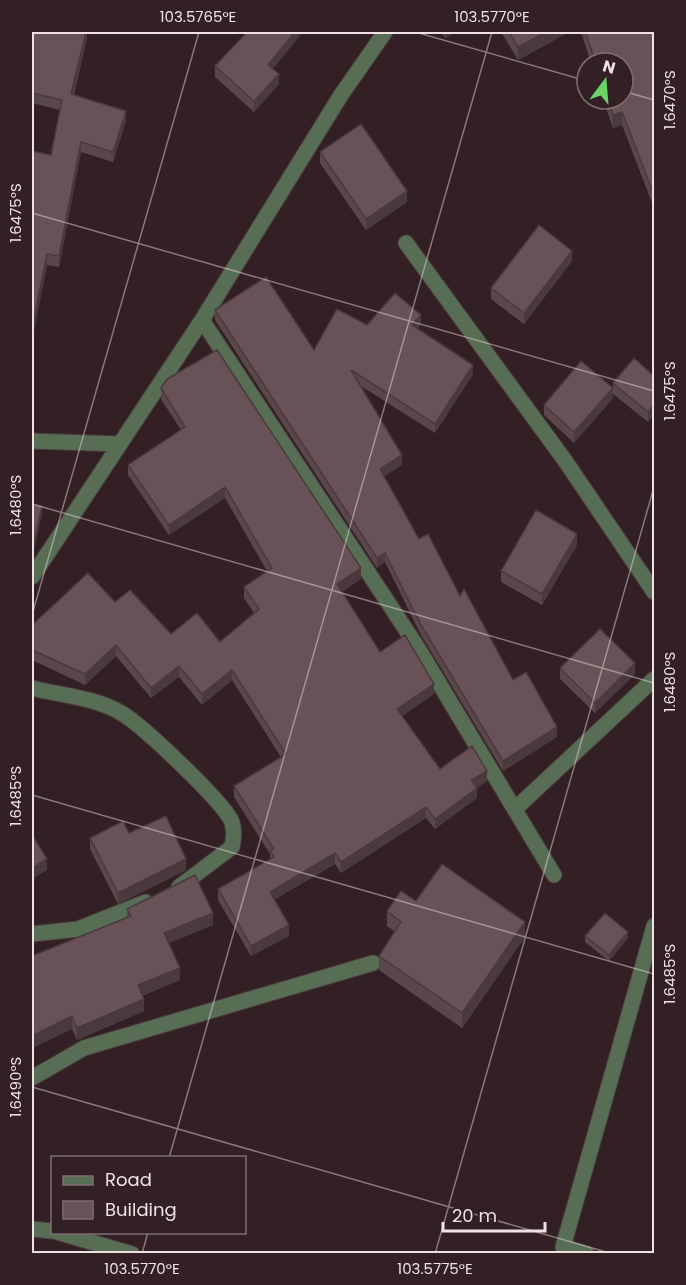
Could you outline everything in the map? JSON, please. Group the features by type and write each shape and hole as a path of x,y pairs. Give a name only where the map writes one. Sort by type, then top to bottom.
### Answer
{"street":[{"path":"32,577 202,320 341,95 385,32"},
{"path":"406,243 566,462 654,592"},
{"path":"202,320 418,648 554,875"},
{"path":"32,441 120,444"},
{"path":"515,809 654,680"},
{"path":"32,688 88,699 124,715 184,769 225,811 234,831 232,847 164,895 78,929 32,934"},
{"path":"587,1254 563,1246 654,926"},
{"path":"32,1078 84,1048 373,963"},
{"path":"32,1229 51,1231"},
{"path":"61,1234 132,1254"}],"building":[{"path":"32,32 86,32 71,94 126,111 113,152 81,142 59,256 47,254 32,329 32,151 51,155 62,100 32,93"},
{"path":"247,32 295,32 268,65 279,74 254,101 215,66"},
{"path":"509,32 546,32 518,47"},
{"path":"585,32 654,32 654,195 622,112 613,115 612,111 635,111 635,51 592,51"},
{"path":"361,124 407,191 366,219 320,152"},
{"path":"539,225 572,251 524,313 491,288"},
{"path":"266,277 314,350 337,309 367,325 395,293 421,315 412,325 473,365 435,424 351,370 402,455 380,469 419,539 428,534 460,596 464,589 513,680 526,672 557,727 503,761 421,625 385,553 377,558 215,310"},
{"path":"217,350 361,568 337,584 380,652 405,635 434,684 397,709 440,769 472,746 487,771 471,780 477,788 435,819 426,807 341,862 335,853 270,892 289,925 251,946 218,889 274,857 270,851 274,849 234,786 286,754 232,670 202,694 179,666 151,688 116,645 85,674 32,650 32,625 88,573 115,602 130,590 171,634 197,613 220,642 259,609 244,587 272,568 225,487 169,525 128,465 185,427 161,388 167,379"},
{"path":"634,358 654,376 654,404 648,412 613,383"},
{"path":"581,361 613,388 574,432 544,405"},
{"path":"32,504 42,506 32,551"},
{"path":"536,510 577,534 542,594 501,571"},
{"path":"600,629 635,663 595,703 560,668"},
{"path":"166,816 186,859 118,893 90,838 123,821 129,833"},
{"path":"32,835 47,859 32,868"},
{"path":"442,864 525,922 462,1013 379,956 401,922 387,911 401,891 416,901"},
{"path":"195,875 213,913 164,933 180,968 138,985 144,999 77,1028 72,1016 32,1036 32,956 131,916 127,909"},
{"path":"605,913 628,932 609,955 585,936"}]}
